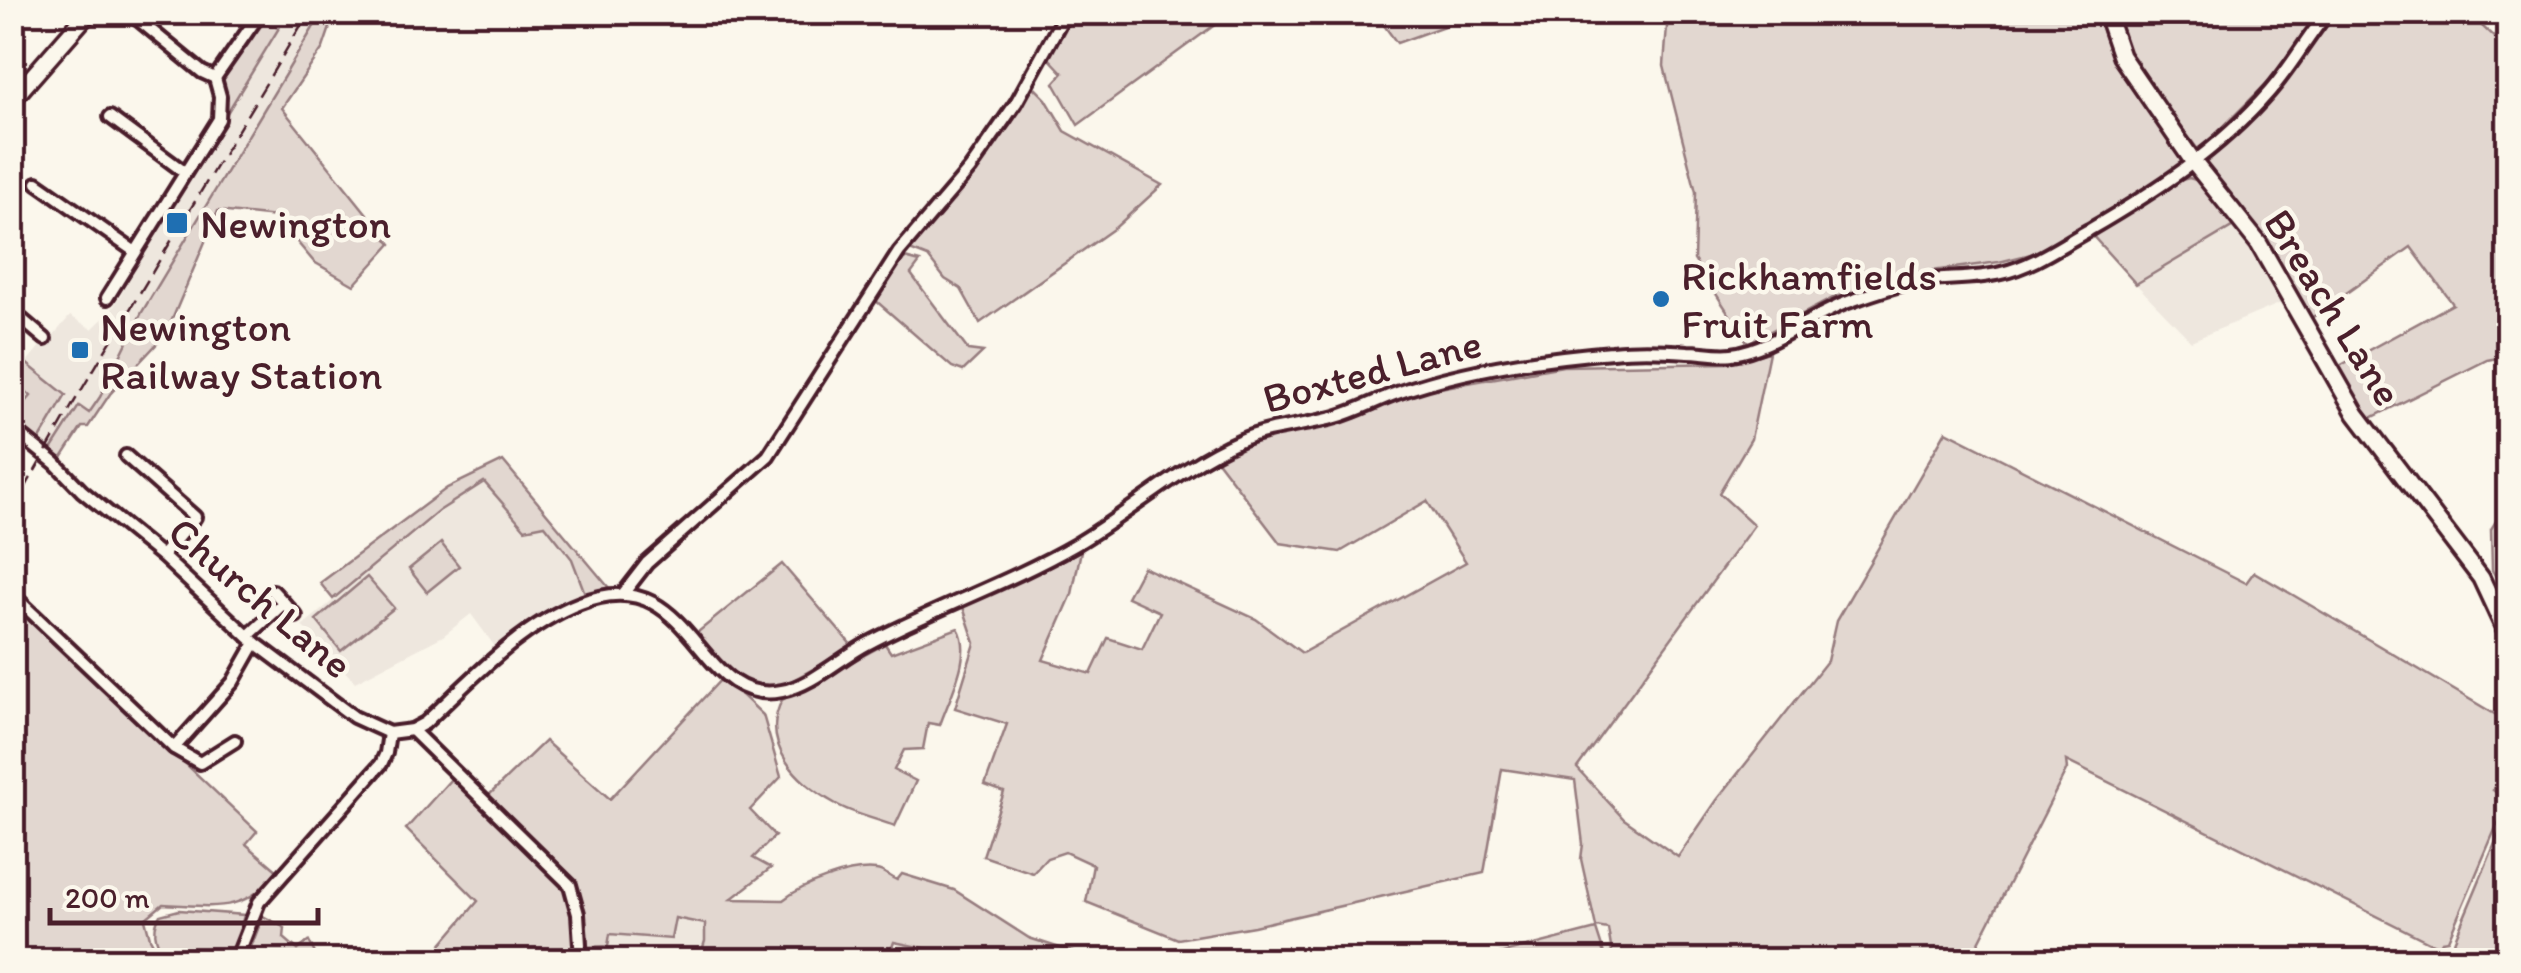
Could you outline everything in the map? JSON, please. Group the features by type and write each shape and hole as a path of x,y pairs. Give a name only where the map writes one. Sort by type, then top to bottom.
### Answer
{"street":[{"path":"12,100 89,12"},
{"path":"107,298 219,120 220,96 215,78 129,12"},
{"path":"215,78 261,12"},
{"path":"236,960 259,902 381,764 389,733 412,730 425,723 508,648 550,618 581,602 623,594 647,563 768,456 899,252 970,170 1016,103 1066,12"},
{"name":"Breach Lane","path":"2106,12 2121,56 2195,164 2259,244 2356,414 2481,578 2508,636"},
{"name":"Boxted Lane","path":"623,594 649,598 663,607 742,688 784,691 867,644 1073,546 1209,456 1246,437 1340,416 1398,393 1457,376 1554,358 1654,350 1728,355 1749,350 1849,301 1916,281 2000,274 2029,264 2129,207 2217,147 2271,90 2328,12"},
{"path":"110,117 184,171"},
{"path":"38,183 134,252"},
{"path":"12,311 45,339"},
{"name":"Church Lane","path":"12,428 162,556 251,640 354,717 389,733"},
{"path":"126,456 195,517 162,556"},
{"path":"274,592 296,616"},
{"path":"12,594 73,646 174,748 200,764 235,740"},
{"path":"174,748 233,682 251,640 284,603"},
{"path":"412,730 570,886 578,914 582,960"}],"shaded area":[{"path":"279,13 335,13 323,48 282,108 88,427 82,427 60,461 37,444 66,395 26,363 70,316 92,329 111,311 227,114"},
{"path":"322,13 335,13 323,48 282,108 391,244 354,285 314,262 276,217 218,211 166,334 110,394 88,427 82,427 60,461 49,453 79,406 89,413 100,397 142,312"},
{"path":"1074,13 1231,13 1078,125 1054,83 1063,73 1045,54"},
{"path":"1375,13 1480,13 1397,43"},
{"path":"1668,13 2099,13 2109,50 2120,70 2185,162 2043,251 1999,262 1917,273 1833,298 1748,343 1694,260 1696,192 1664,66"},
{"path":"2115,13 2321,13 2269,81 2199,151 2133,62"},
{"path":"2335,13 2468,13 2508,50 2508,356 2487,360 2365,421 2334,369 2453,304 2411,247 2307,321 2278,260 2202,165 2296,69"},
{"path":"260,22 279,28 227,113 219,80"},
{"path":"1032,85 1046,99 1065,131 1162,185 1116,227 980,323 961,289 945,279 928,257 907,249 1011,124"},
{"path":"2189,178 2206,183 2235,225 2136,284 2091,234"},
{"path":"2235,225 2271,271 2286,301 2191,341 2136,284"},
{"path":"901,257 920,262 911,274 968,350 983,352 963,371 952,367 875,300"},
{"path":"1769,352 1751,439 1719,493 1754,525 1577,768 1624,819 1678,857 1717,800 1827,661 1836,621 1946,431 2246,583 2254,572 2508,722 2508,764 2493,790 2508,800 2508,808 2448,940 2439,947 2066,761 2067,769 1970,960 1476,960 1596,929 1604,954 1612,953 1608,929 1596,927 1581,859 1583,844 1575,780 1502,769 1484,873 1254,926 1178,939 1086,902 1093,865 1065,852 1047,858 1033,873 983,856 1004,792 985,785 1007,724 955,708 975,643 962,604 1083,541 1072,594 1043,660 1091,674 1108,638 1142,649 1160,612 1127,597 1143,567 1256,619 1302,653 1466,562 1427,501 1340,552 1280,543 1216,459 1245,442 1356,418 1406,394 1563,366 1727,363"},
{"path":"26,363 66,395 37,444 13,423 13,417 31,396 13,379"},
{"path":"503,461 610,589 557,607 496,648 471,614 443,636 355,682 302,626"},
{"path":"503,461 610,589 586,596 572,559 545,525 525,529 484,482 439,511 333,599 320,583 447,488"},
{"path":"2508,502 2508,598 2492,570 2491,529"},
{"path":"441,543 459,566 427,592 409,569"},
{"path":"782,564 853,647 782,686 768,687 733,673 693,636"},
{"path":"367,577 394,608 341,651 316,620"},
{"path":"12,600 257,831 246,844 279,872 266,886 239,902 212,906 163,904 145,919 162,960 13,960"},
{"path":"958,628 962,663 940,725 928,723 923,749 904,750 894,770 916,781 895,826 843,808 796,774 779,747 775,732 782,700 885,644 891,653"},
{"path":"723,677 763,715 781,777 750,810 775,836 753,858 771,868 731,899 783,900 814,883 853,871 879,871 897,880 902,874 954,890 1029,938 1097,960 965,960 894,942 889,956 869,960 699,960 705,924 675,918 671,939 610,934 608,946 588,947 585,909 568,874 488,796 545,741 610,799"},
{"path":"452,778 567,889 577,960 428,960 478,901 406,829"},
{"path":"2499,834 2508,840 2508,960 2453,960 2452,946"},
{"path":"179,910 244,915 232,960 170,960 158,945 156,927 160,915"},
{"path":"263,916 285,928 284,938 298,950 309,941 318,960 246,960"},
{"path":"674,918 705,923 699,960 589,960 588,947 608,946 609,934 670,939"}],"waterway":[{"path":"912,950 962,960"},
{"path":"556,960 566,951"}],"railway":[{"path":"12,511 309,12"}],"place":[{"name":"Newington","path":"177,223"},
{"name":"Rickhamfields Fruit Farm","path":"1661,299"},
{"name":"Newington Railway Station","path":"80,350"}]}
